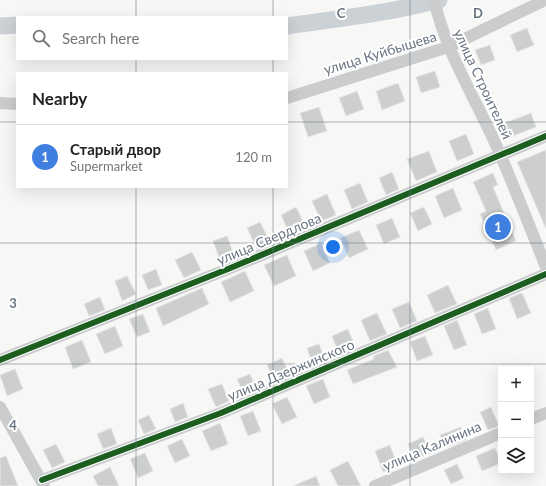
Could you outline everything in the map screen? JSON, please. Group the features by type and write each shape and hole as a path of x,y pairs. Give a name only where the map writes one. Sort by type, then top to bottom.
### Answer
{"street":[{"name":"улица Куйбышева","path":"288,98 448,47 545,0"},
{"name":"улица Строителей","path":"435,5 448,47 500,154 546,267"},
{"path":"0,103 16,104"},
{"name":"улица Свердлова","path":"0,360 228,269 546,136"},
{"name":"улица Дзержинского","path":"43,483 221,414 546,274"},
{"path":"0,407 43,483"},
{"path":"534,418 546,412"},
{"name":"улица Калинина","path":"375,486 498,434"}],"building":[{"path":"527,28 534,45 517,52 510,35"},
{"path":"490,45 495,60 481,65 475,50"},
{"path":"435,71 440,87 421,93 416,77"},
{"path":"398,83 405,101 382,110 376,91"},
{"path":"357,91 364,109 346,116 339,98"},
{"path":"319,107 327,131 308,137 300,113"},
{"path":"531,113 536,127 510,137 505,123"},
{"path":"466,134 474,154 457,161 449,141"},
{"path":"546,150 546,229 517,162"},
{"path":"429,151 437,172 416,181 407,159"},
{"path":"392,172 399,189 386,195 379,178"},
{"path":"493,173 498,185 493,187 516,241 496,250 480,214 486,211 473,182"},
{"path":"360,183 368,202 352,209 344,190"},
{"path":"453,188 462,210 444,218 435,196"},
{"path":"327,194 336,215 321,221 312,201"},
{"path":"296,207 306,227 290,235 281,215"},
{"path":"424,207 432,224 418,231 410,213"},
{"path":"392,218 400,237 384,244 376,225"},
{"path":"260,222 270,242 257,249 247,228"},
{"path":"359,230 368,249 349,258 340,238"},
{"path":"227,236 234,255 220,260 213,241"},
{"path":"321,243 330,263 313,271 304,251"},
{"path":"192,252 201,270 184,278 175,260"},
{"path":"287,255 296,276 274,286 264,265"},
{"path":"156,269 162,285 148,290 142,275"},
{"path":"245,271 254,291 230,302 221,282"},
{"path":"127,276 136,294 122,301 115,281"},
{"path":"448,285 457,304 435,313 427,295"},
{"path":"202,288 209,304 163,326 156,308"},
{"path":"522,293 531,313 517,319 509,298"},
{"path":"100,297 105,310 89,316 84,304"},
{"path":"409,302 417,321 400,328 392,309"},
{"path":"488,308 496,329 482,334 474,314"},
{"path":"377,313 387,334 370,341 361,320"},
{"path":"143,314 150,332 137,337 129,319"},
{"path":"457,320 467,345 454,350 444,326"},
{"path":"115,326 123,346 105,354 96,334"},
{"path":"348,329 355,347 339,354 332,336"},
{"path":"425,336 433,355 417,361 410,342"},
{"path":"82,340 91,362 73,369 65,347"},
{"path":"319,344 325,360 313,365 307,348"},
{"path":"388,350 397,367 353,384 347,370 374,359 373,357 376,355"},
{"path":"282,358 290,375 275,382 267,365"},
{"path":"15,369 23,389 7,396 0,375"},
{"path":"250,374 257,390 244,395 237,379"},
{"path":"323,379 330,397 314,404 306,386"},
{"path":"222,384 229,401 216,407 208,389"},
{"path":"287,397 297,417 282,424 272,404"},
{"path":"183,403 188,417 175,422 170,409"},
{"path":"491,407 498,426 488,430 480,412"},
{"path":"253,411 261,431 248,436 240,416"},
{"path":"149,415 156,429 144,434 138,420"},
{"path":"220,423 228,444 211,451 202,431"},
{"path":"461,427 466,440 445,448 440,435"},
{"path":"111,428 117,444 103,449 97,434"},
{"path":"423,437 430,453 415,460 408,444"},
{"path":"182,439 190,456 175,463 167,446"},
{"path":"56,444 65,462 52,468 43,450"},
{"path":"390,445 398,467 383,472 375,451"},
{"path":"495,448 498,456 498,464 482,471 476,456"},
{"path":"145,453 153,471 138,478 130,459"},
{"path":"6,456 18,486 0,486 0,458"},
{"path":"348,461 361,486 338,486 330,470"},
{"path":"457,464 464,478 451,484 444,470"},
{"path":"110,467 119,486 98,486 93,476"},
{"path":"316,476 320,486 293,486"}],"waterway":[{"path":"288,26 382,12 439,0"},
{"path":"0,26 16,25"}],"cycle path":[{"path":"0,360 228,269 546,136"},
{"path":"42,480 221,413 546,274"}],"place":[{"name":"Старый двор","path":"498,227"}]}
